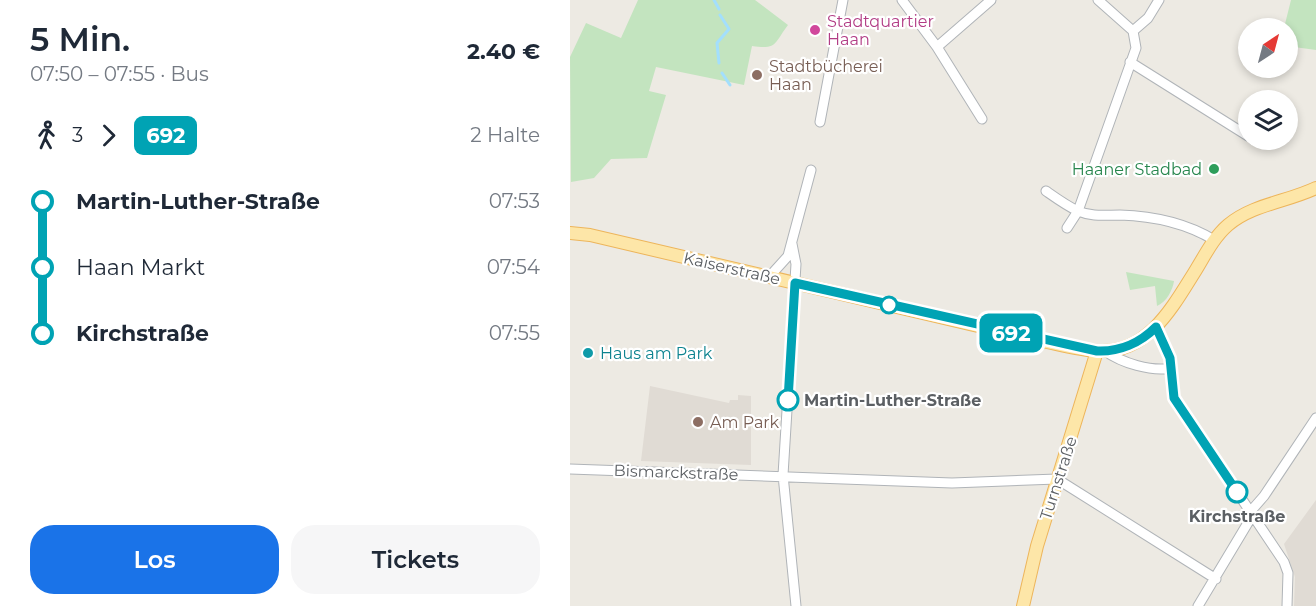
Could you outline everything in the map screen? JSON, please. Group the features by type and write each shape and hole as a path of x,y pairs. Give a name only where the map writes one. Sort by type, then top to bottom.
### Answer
{"main road":[{"name":"Kaiserstraße","path":"570,233 590,235 1101,351 1134,343 1156,327 1176,301 1214,240 1228,225 1246,213 1316,188"},
{"name":"Turnstraße","path":"1023,606 1037,546 1057,479 1101,351"}],"street":[{"path":"820,122 843,0"},
{"path":"902,0 938,47 982,119"},
{"path":"938,47 991,0"},
{"path":"1067,228 1078,211 1136,48 1133,31 1098,0"},
{"path":"1133,31 1148,18 1159,0"},
{"path":"1130,62 1238,130"},
{"path":"769,277 786,260 811,171"},
{"path":"1046,191 1078,211 1098,216 1121,215 1173,222 1193,228 1214,240"},
{"path":"792,244 796,264 783,475 796,606"},
{"path":"1156,327 1166,346 1172,368 1174,398 1284,562 1288,573 1287,606"},
{"name":"Kaiserstraße","path":"1101,351 1117,360 1162,370 1172,368"},
{"path":"1198,606 1216,579 1251,514 1316,418"},
{"name":"Bismarckstraße","path":"570,469 783,475"},
{"path":"783,475 952,483 1057,479 1216,579"}],"shaded area":[{"name":"Am Park","path":"650,386 729,403 730,400 738,400 738,395 751,396 751,465 641,461"},
{"path":"1316,500 1316,606 1294,606 1295,577 1284,544"}],"green space":[{"path":"638,0 755,0 788,25 771,46 752,46 744,85 656,67 649,91 666,95 647,158 611,159 594,178 571,182 570,57 586,23 621,38"},
{"path":"1291,0 1316,0 1316,50 1298,48 1298,18 1286,18"},
{"path":"1126,272 1174,281 1171,291 1167,298 1157,306 1155,286 1130,290"}],"waterway":[{"path":"714,0 719,9"},
{"path":"719,63 717,43 729,29 720,15"},
{"path":"722,73 730,85"}],"bus line":[{"name":"692","path":"788,400 795,283 1038,340 1097,351 1119,349 1134,343 1146,337 1156,327 1170,358 1174,398 1237,492"}],"place":[{"name":"Stadtquartier Haan","path":"815,30"},
{"name":"Stadtbücherei Haan","path":"757,75"},
{"name":"Haaner Stadbad","path":"1214,169"},
{"name":"Haus am Park","path":"588,353"},
{"name":"Martin-Luther-Straße","path":"788,400"},
{"name":"Am Park","path":"698,422"},
{"name":"Kirchstraße","path":"1237,492"}]}
